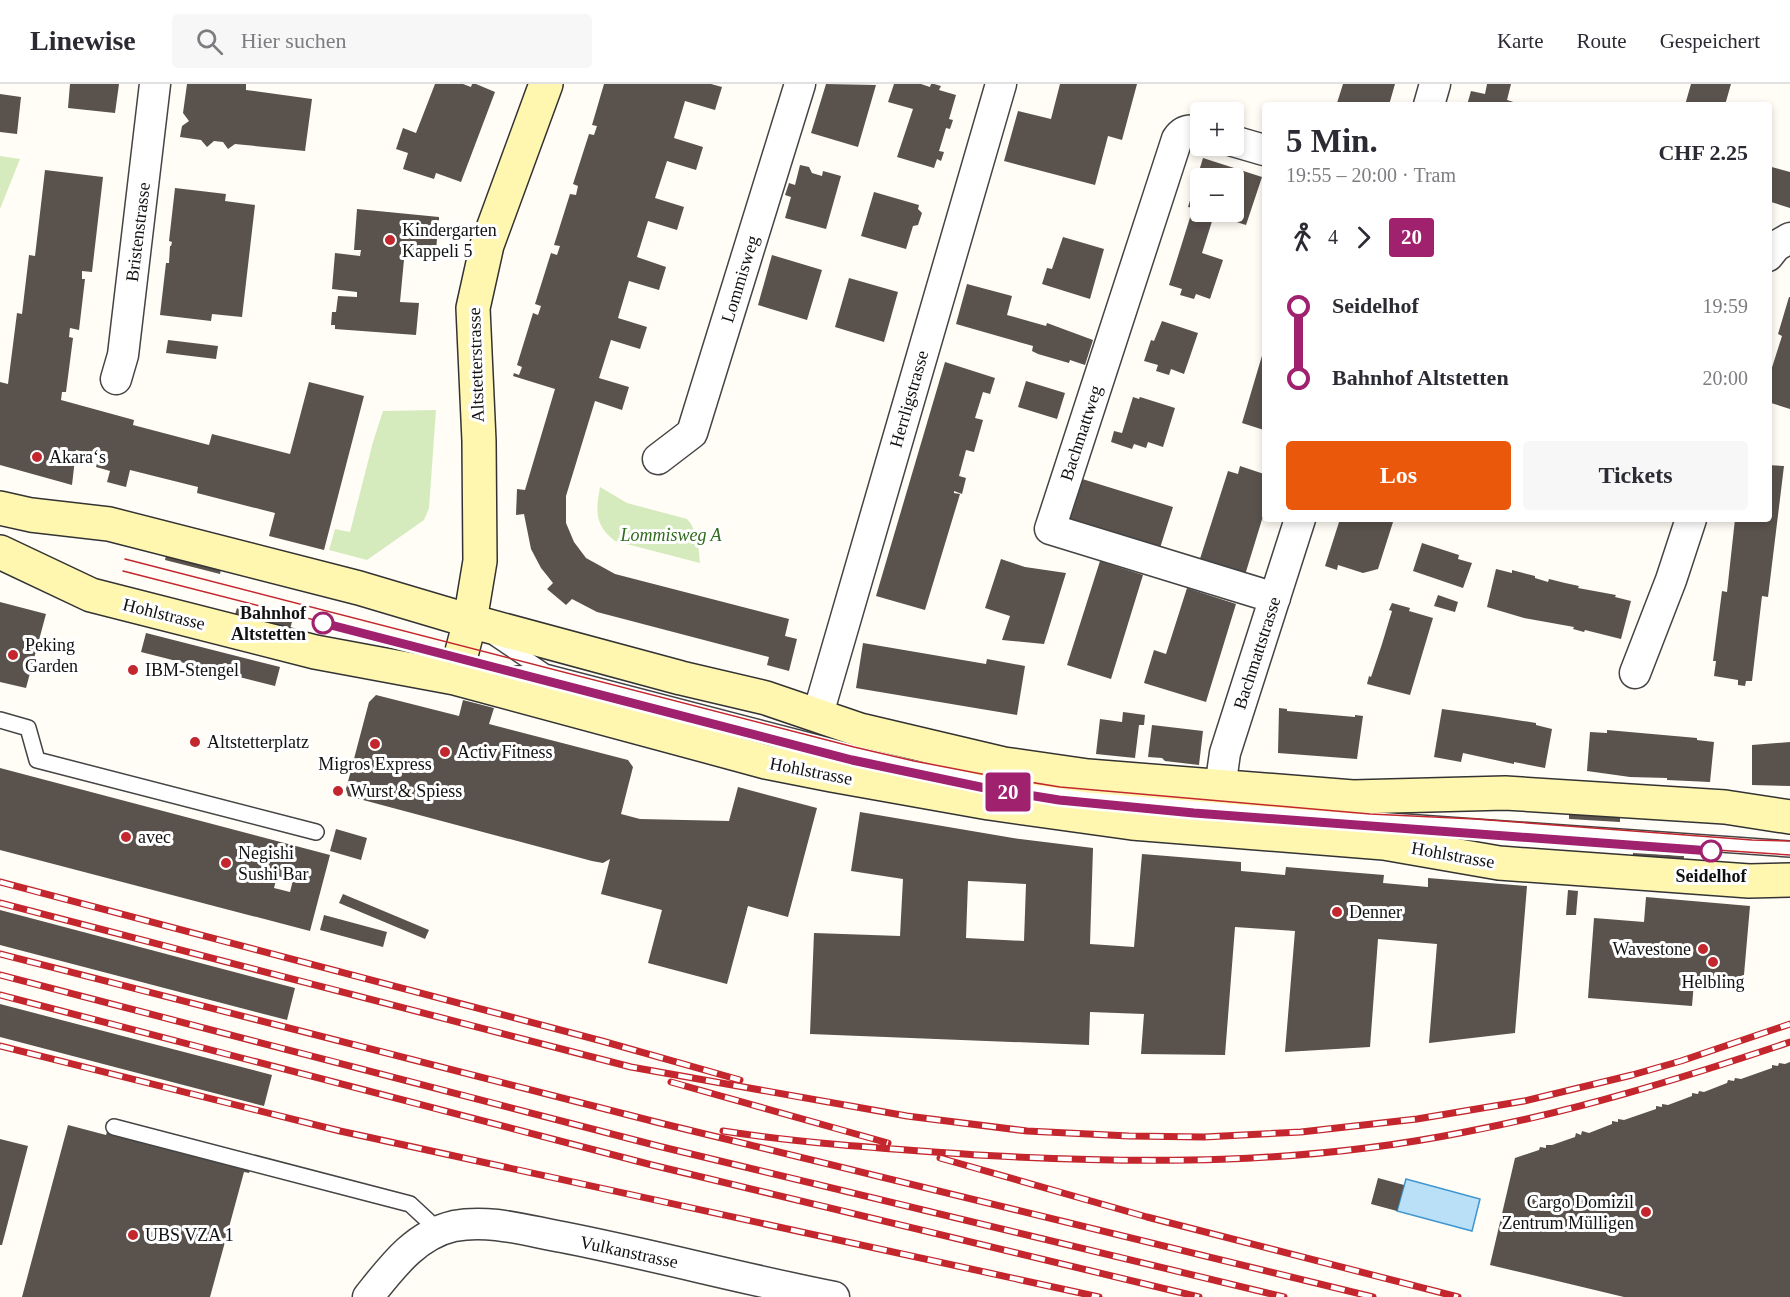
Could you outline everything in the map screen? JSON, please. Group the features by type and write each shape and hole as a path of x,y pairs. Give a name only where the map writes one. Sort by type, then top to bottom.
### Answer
{"street":[{"name":"Bristenstrasse","path":"116,379 123,355 155,84"},
{"name":"Altstetterstrasse","path":"455,678 470,621 480,561 479,441 473,308 487,245 546,84"},
{"name":"Lommisweg","path":"658,459 692,433 800,84"},
{"name":"Herrligstrasse","path":"818,714 1001,84"},
{"path":"1430,102 1435,84"},
{"name":"Bachmattweg","path":"1190,130 1184,132 1177,139 1050,529 1275,598"},
{"path":"1244,144 1262,149"},
{"path":"1772,251 1790,238"},
{"path":"0,508 31,515 109,524 359,588 470,621 681,678 766,698 860,730 1004,765 1088,776 1353,797 1485,793 1552,796 1725,807 1790,817"},
{"name":"Bachmattstrasse","path":"1220,788 1226,753 1299,522"},
{"path":"1635,673 1671,580 1690,522"},
{"name":"Hohlstrasse","path":"0,552 91,595 315,652 455,678 766,762 1011,807 1132,823 1384,843 1499,863 1749,881 1790,880"},
{"name":"Vulkanstrasse","path":"432,1235 454,1226 472,1224 500,1226 612,1247 780,1292 834,1297"},
{"path":"369,1297 406,1252 432,1235"}],"lane":[{"path":"470,621 545,672"},
{"path":"455,678 545,672 914,768 1059,794 1221,809 1790,849"},
{"path":"0,720 28,728 38,760 316,832"},
{"path":"114,1127 410,1204 432,1235"}],"green space":[{"path":"0,156 20,159 0,209"},
{"path":"436,410 429,508 424,520 367,560 329,550 335,529 350,532 383,411"},
{"name":"Lommisweg A","path":"600,487 627,503 687,519 695,534 700,563 615,541 603,529 598,517"}],"water":[{"path":"1406,1179 1480,1199 1472,1231 1397,1211"}],"building":[{"path":"70,84 119,84 115,113 68,108"},
{"path":"187,84 246,84 246,90 312,99 305,151 235,144 228,149 223,142 214,141 207,147 201,140 180,137 182,126 189,121 183,113"},
{"path":"435,84 463,84 471,87 472,84 476,84 495,92 461,182 436,173 434,179 403,169 408,153 396,149 403,128 416,133"},
{"path":"604,84 711,84 722,87 715,110 685,101 674,138 703,147 696,170 667,161 655,198 684,207 677,230 648,221 637,257 666,267 659,290 629,281 618,318 647,327 640,349 611,340 599,378 629,387 622,410 595,401 566,496 566,523 574,542 586,558 615,574 789,619 785,636 797,639 789,671 767,665 769,657 597,612 572,599 566,605 547,589 553,583 541,568 531,549 524,514 516,515 517,489 525,490 555,389 513,376 514,373 519,375 522,367 517,365 533,313 538,315 541,306 535,304 551,253 557,255 560,246 554,245 570,194 576,195 578,186 573,184 589,134 594,135 597,126 592,125"},
{"path":"826,84 876,85 858,147 811,133"},
{"path":"894,84 921,84 930,87 934,84 941,86 939,90 956,95 949,119 953,120 950,129 946,128 939,151 944,152 941,161 937,159 934,168 897,157 913,109 888,102"},
{"path":"1060,84 1137,84 1122,140 1108,136 1095,185 1004,161 1018,111 1051,119"},
{"path":"1343,84 1395,84 1390,102 1337,102"},
{"path":"1487,84 1511,84 1507,100 1513,102 1468,102 1471,91 1485,94"},
{"path":"1691,84 1731,84 1726,102 1686,102"},
{"path":"0,94 21,97 17,134 0,132"},
{"path":"1203,158 1234,168 1200,168"},
{"path":"800,165 809,167 812,173 822,176 823,171 841,176 826,229 785,218 791,197 785,195 789,183 795,185"},
{"path":"1772,167 1790,172 1790,208 1772,202"},
{"path":"45,170 103,177 92,272 82,271 82,279 85,279 79,330 70,328 69,337 73,338 66,392 62,392 61,400 134,420 133,425 209,445 212,434 290,454 309,382 364,396 324,550 269,536 275,513 197,493 198,487 130,470 126,487 107,482 110,471 96,467 99,456 76,450 72,485 0,465 0,382 8,384 17,313 22,314 29,255 35,256"},
{"path":"1244,171 1262,177 1246,225 1236,222 1244,222"},
{"path":"175,188 226,194 225,201 255,205 242,317 212,314 211,321 160,315 166,263 169,263 172,242 169,241"},
{"path":"874,192 919,205 918,209 922,213 918,225 913,226 906,249 861,236"},
{"path":"357,209 439,217 439,239 437,239 436,251 405,249 400,302 419,303 416,335 335,329 335,325 331,325 332,312 336,312 338,296 357,297 357,292 332,289 335,253 360,256 361,250 354,250"},
{"path":"1190,218 1190,222 1212,222 1202,253 1223,260 1210,299 1196,294 1194,299 1180,295 1182,289 1169,285"},
{"path":"1063,237 1104,249 1090,299 1042,284 1047,268 1052,269"},
{"path":"772,255 822,270 807,320 758,305"},
{"path":"849,278 898,292 884,342 835,327"},
{"path":"967,284 1012,296 1007,315 1046,326 1047,323 1093,340 1085,365 1038,354 1032,351 1033,346 956,324"},
{"path":"1790,297 1790,409 1772,403 1772,367 1782,336 1778,334"},
{"path":"1162,321 1198,333 1184,374 1171,369 1169,375 1156,371 1158,365 1144,361 1151,340 1154,341"},
{"path":"168,340 218,346 216,359 166,353"},
{"path":"1262,356 1262,429 1242,423"},
{"path":"945,362 995,378 990,394 983,392 975,418 983,420 974,452 966,450 959,476 966,478 962,494 954,491 960,494 925,610 876,596"},
{"path":"1026,381 1065,393 1057,419 1018,407"},
{"path":"1133,397 1175,408 1163,447 1148,442 1146,448 1134,444 1132,449 1111,442 1114,431 1122,433"},
{"path":"1772,465 1784,466 1768,597 1762,596 1752,681 1746,681 1745,686 1738,685 1738,680 1714,676 1716,661 1713,661 1722,591 1727,592 1735,522 1772,522"},
{"path":"1240,466 1262,473 1262,520 1245,575 1198,565 1228,471 1238,474"},
{"path":"1079,478 1173,507 1160,548 1065,519"},
{"path":"1339,522 1393,522 1378,569 1363,573 1338,565 1337,570 1325,566"},
{"path":"1422,543 1459,555 1458,559 1472,563 1463,588 1413,571"},
{"path":"167,551 222,564 220,574 165,560"},
{"path":"1001,559 1025,567 1066,573 1044,644 1002,640 1010,616 985,608"},
{"path":"1100,561 1143,575 1111,679 1067,665"},
{"path":"1496,569 1512,573 1512,570 1548,582 1549,579 1579,586 1578,588 1616,595 1615,597 1631,601 1621,639 1524,618 1487,607"},
{"path":"1187,588 1236,604 1206,702 1144,683 1154,650 1166,654"},
{"path":"1438,595 1458,602 1455,612 1434,606"},
{"path":"0,602 46,614 26,688 0,682"},
{"path":"1392,603 1433,618 1410,695 1367,684 1382,644 1392,611 1389,610"},
{"path":"237,608 292,622 289,632 234,618"},
{"path":"146,633 280,667 275,686 141,652"},
{"path":"863,643 986,664 987,659 1025,666 1017,715 856,688"},
{"path":"376,695 459,716 463,700 494,708 489,724 628,760 633,767 621,814 640,819 729,821 738,787 817,808 788,917 748,906 727,984 648,963 662,910 601,894 610,859 603,863 592,861 348,796 346,789 369,702"},
{"path":"1279,708 1287,709 1287,711 1363,716 1357,759 1278,753"},
{"path":"1442,709 1536,723 1536,725 1552,729 1545,768 1463,753 1461,762 1434,757"},
{"path":"1123,712 1145,715 1144,725 1139,725 1135,758 1096,754 1100,719 1122,722"},
{"path":"1152,725 1203,731 1199,765 1148,757"},
{"path":"1607,730 1697,738 1697,740 1714,742 1710,782 1630,777 1587,771 1590,732 1607,733"},
{"path":"1790,742 1790,786 1752,785 1752,745"},
{"path":"0,768 330,855 310,931 0,850","holes":["277,876 293,880 290,892 274,888"]},
{"path":"1569,808 1620,812 1620,822 1569,819"},
{"path":"860,812 1013,838 1093,848 1090,944 1134,947 1142,854 1241,862 1241,871 1285,875 1286,867 1384,875 1383,883 1428,887 1428,878 1527,886 1515,1033 1429,1043 1437,944 1378,939 1370,1047 1285,1052 1295,931 1235,927 1225,1055 1141,1054 1144,1014 1090,1012 1089,1045 810,1034 814,933 900,936 903,879 851,871","holes":["968,881 1026,884 1024,941 966,938"]},
{"path":"336,829 367,838 361,860 330,851"},
{"path":"1633,853 1684,856 1683,867 1632,863"},
{"path":"1568,890 1578,891 1576,915 1566,915"},
{"path":"343,894 429,930 425,939 339,903"},
{"path":"1646,897 1750,906 1743,986 1694,982 1692,1006 1588,998 1594,918 1644,922"},
{"path":"0,910 295,988 287,1020 0,945"},
{"path":"324,915 387,932 383,947 320,930"},
{"path":"0,1004 272,1075 264,1106 0,1037"},
{"name":"Cargo Domizil Zentrum Mülligen","path":"1790,1062 1790,1297 1624,1297 1490,1265 1515,1158 1539,1150 1540,1147 1546,1148 1546,1145 1575,1137 1576,1133 1581,1135 1582,1131 1589,1133 1612,1124 1612,1121 1624,1120 1656,1109 1656,1106 1662,1107 1662,1104 1668,1105 1692,1096 1692,1093 1698,1094 1699,1091 1704,1092 1727,1083 1728,1080 1741,1079 1772,1068 1772,1065 1778,1066 1779,1063"},
{"name":"UBS VZA 1","path":"111,1119 254,1157 249,1173 244,1172 210,1297 22,1297 68,1125 106,1135"},
{"path":"0,1139 28,1146 2,1245 0,1245"},
{"path":"1378,1178 1404,1185 1397,1211 1371,1204"}],"tram line":[{"path":"125,559 854,747 992,776 1060,787 1370,814 1790,841"},
{"path":"123,571 852,760 985,788 1059,800 1194,813 1790,855"},
{"name":"20","path":"323,623 852,760 985,788 1059,800 1194,813 1711,851"}],"railway":[{"path":"0,882 602,1041 740,1080"},
{"path":"0,903 631,1067 907,1116 1027,1131 1204,1137 1301,1132 1417,1119 1524,1101 1632,1075 1790,1024"},
{"path":"0,954 660,1123 1373,1297"},
{"path":"0,975 658,1146 1284,1297"},
{"path":"0,995 652,1165 1199,1297"},
{"path":"723,1131 850,1146 978,1155 1101,1160 1222,1159 1343,1151 1465,1132 1548,1114 1629,1093 1790,1042"},
{"path":"0,1046 340,1131 1099,1297"},
{"path":"671,1082 888,1143"},
{"path":"940,1158 1147,1217 1458,1297"}],"place":[{"name":"Kindergarten Kappeli 5","path":"390,240"},
{"name":"Akara‘s","path":"37,457"},
{"name":"Bahnhof Altstetten","path":"323,623"},
{"name":"Peking Garden","path":"13,655"},
{"name":"IBM-Stengel","path":"133,670"},
{"name":"Altstetterplatz","path":"195,742"},
{"name":"Migros Express","path":"375,744"},
{"name":"Activ Fitness","path":"445,752"},
{"name":"Wurst & Spiess","path":"338,791"},
{"name":"avec","path":"126,837"},
{"name":"Seidelhof","path":"1711,851"},
{"name":"Negishi Sushi Bar","path":"226,863"},
{"name":"Denner","path":"1337,912"},
{"name":"Wavestone","path":"1703,949"},
{"name":"Helbling","path":"1713,962"},
{"name":"Cargo Domizil Zentrum Mülligen","path":"1646,1212"},
{"name":"UBS VZA 1","path":"133,1235"}]}
